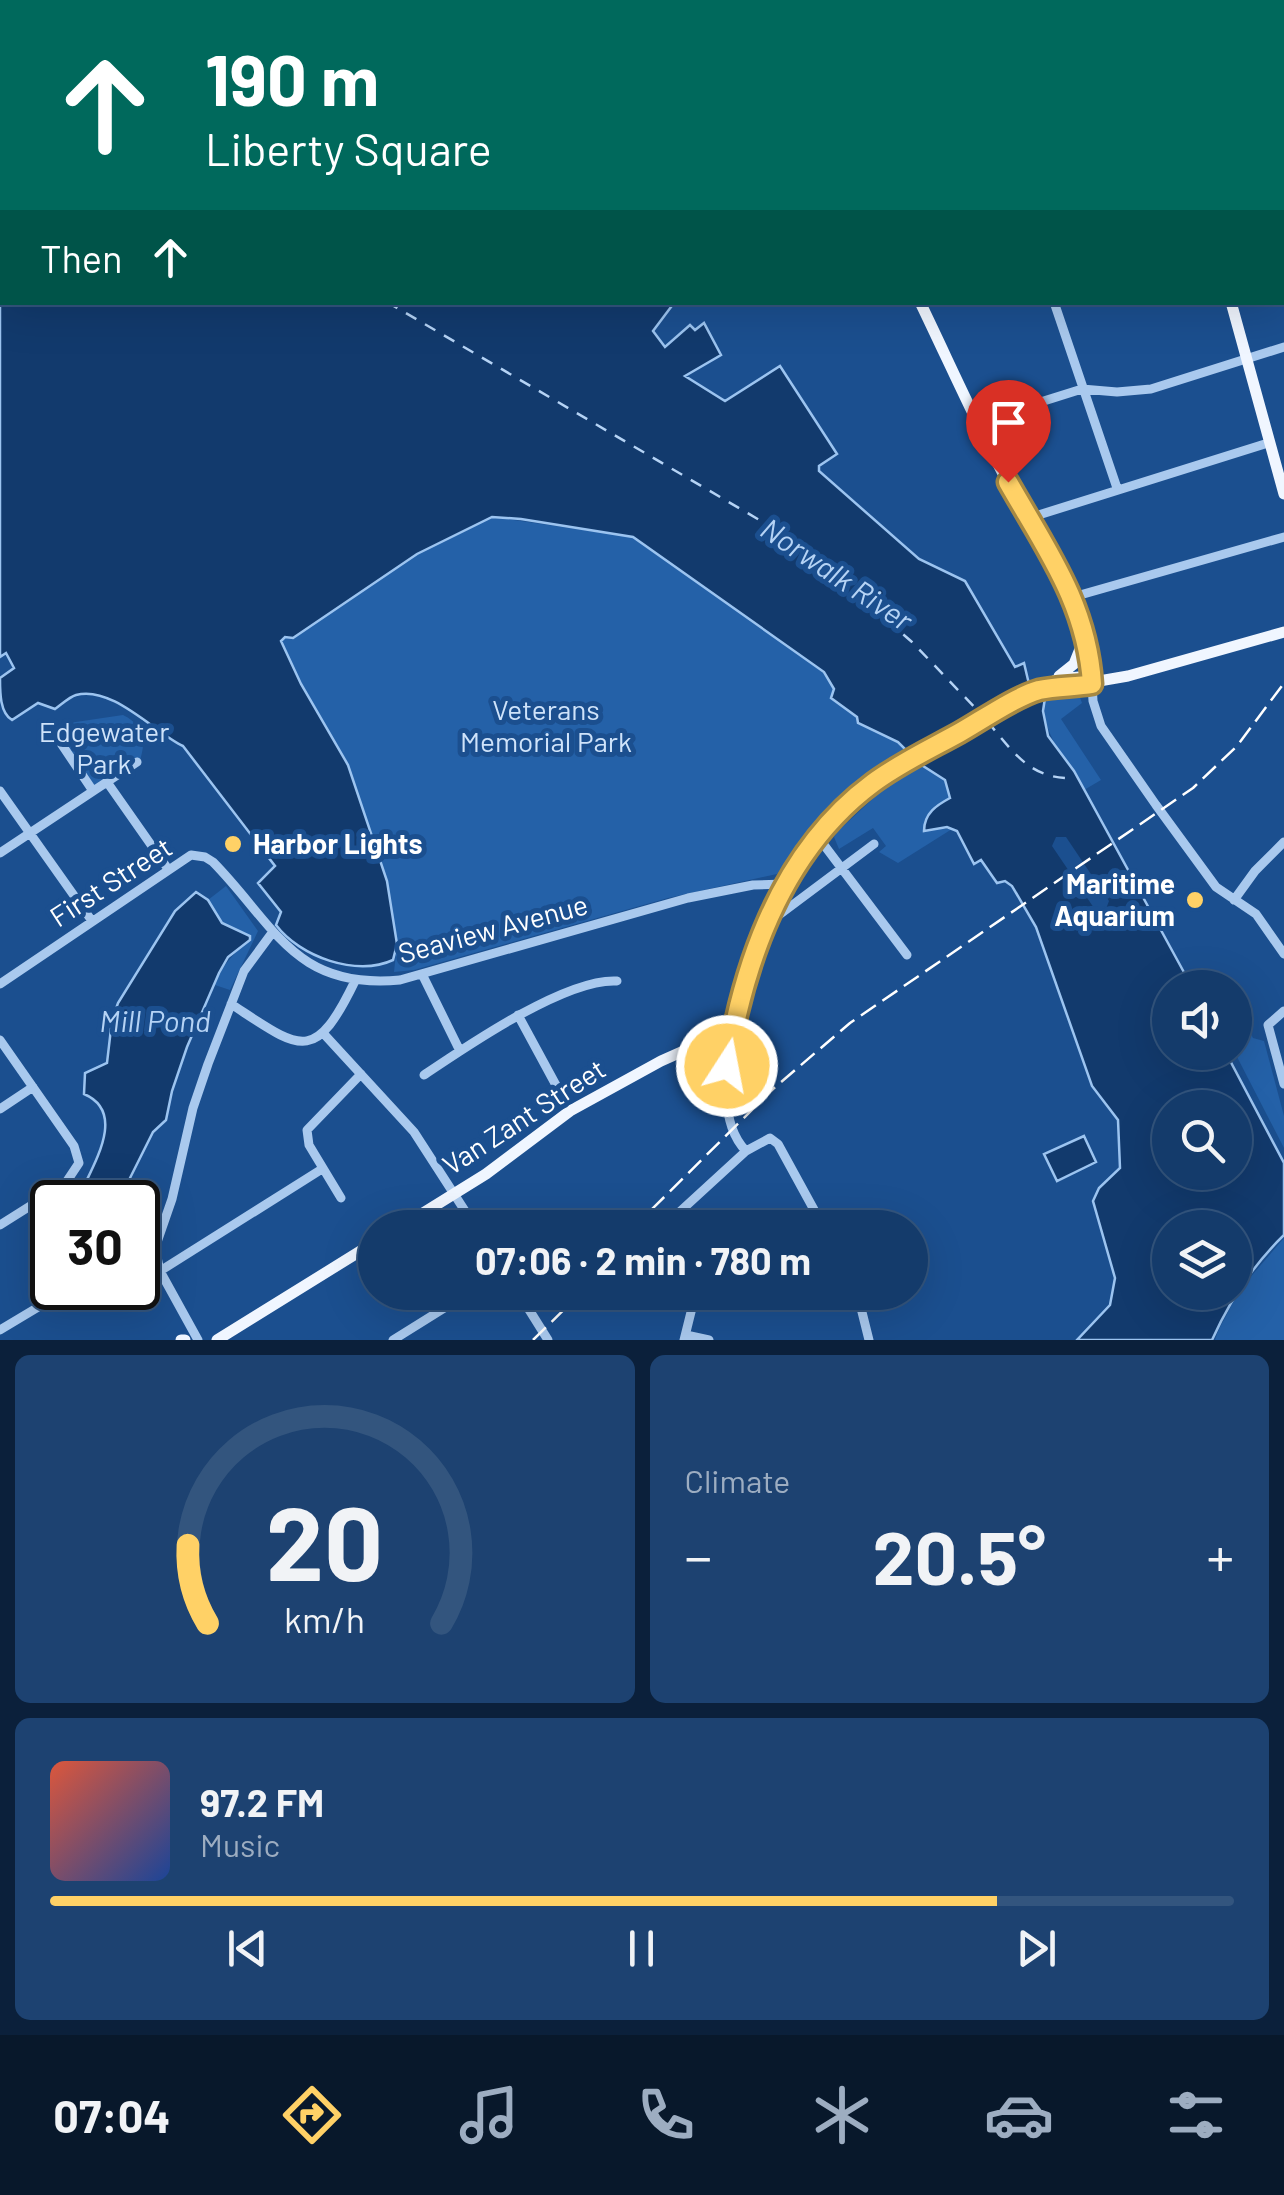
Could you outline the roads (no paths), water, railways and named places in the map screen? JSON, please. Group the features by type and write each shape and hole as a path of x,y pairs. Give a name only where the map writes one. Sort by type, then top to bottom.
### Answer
{"main road":[{"path":"924,305 978,422 1073,597 1086,635 1092,684"},
{"path":"1232,305 1284,494"},
{"path":"1043,687 1092,684 1284,632"},
{"path":"733,1029 764,926 784,884 818,836 872,784 902,763 1043,687 1074,664 1086,635"},
{"name":"Van Zant Street","path":"427,1210 570,1110 661,1061 733,1029"},
{"path":"217,1340 358,1253"}],"street":[{"path":"1055,305 1117,488"},
{"path":"978,422 1082,389 1151,389 1284,347"},
{"path":"1028,518 1268,443"},
{"path":"1073,597 1284,538"},
{"path":"1092,684 1092,702 1100,726 1216,887 1256,914 1284,954"},
{"path":"48,724 93,790"},
{"path":"0,853 137,762"},
{"path":"107,782 168,870"},
{"path":"0,791 92,921"},
{"path":"818,836 907,954"},
{"path":"1234,900 1284,842"},
{"path":"764,926 874,844"},
{"name":"First Street","path":"0,984 184,858 199,855"},
{"name":"Seaview Avenue","path":"199,855 223,872 272,933 307,962 354,980 380,982 422,974 688,898 784,884"},
{"path":"160,1227 172,1199 193,1108 230,1004 244,971 272,933"},
{"path":"422,974 460,1050"},
{"path":"230,1004 285,1040 296,1043 323,1034 336,1020 354,980"},
{"path":"424,1074 518,1015 577,990 617,981"},
{"path":"1284,1010 1268,1026 1284,1084"},
{"path":"518,1015 570,1110"},
{"path":"733,1029 727,1100 735,1134 746,1151"},
{"path":"323,1034 414,1132 465,1210"},
{"path":"0,1040 74,1146 79,1163 65,1184 0,1225"},
{"path":"341,1198 309,1145 307,1130 362,1074"},
{"path":"0,1109 33,1087"},
{"path":"683,1210 746,1151 770,1138 778,1144 814,1210"},
{"path":"198,1340 160,1271 322,1169"},
{"path":"175,1299 183,1328 180,1340"},
{"path":"0,1330 33,1310"},
{"path":"393,1340 441,1310"},
{"path":"529,1310 548,1340"},
{"path":"692,1310 685,1338 709,1340"},
{"path":"862,1310 869,1340"}],"water":[{"name":"Norwalk River","path":"0,305 672,305 653,331 665,347 690,325 695,330 704,323 721,355 685,376 725,401 780,366 837,454 819,466 819,471 919,559 965,581 1015,667 1024,663 1028,680 1045,698 1043,711 1048,736 1074,771 1183,970 1152,970 1152,1070 1235,1070 1246,1090 1152,1090 1152,1190 1252,1190 1252,1102 1284,1163 1284,1235 1252,1272 1252,1210 1152,1210 1152,1310 1227,1310 1212,1340 1077,1340 1110,1305 1115,1278 1093,1201 1099,1188 1120,1168 1118,1120 1092,1086 1036,927 1012,886 1005,881 997,883 981,860 974,864 957,831 947,827 924,831 929,814 950,798 945,780 920,764 898,742 858,723 857,717 831,698 834,689 824,672 633,537 492,517 417,554 293,638 281,641 348,765 387,881 397,944 393,960 379,965 346,965 314,955 276,925 281,912 258,883 275,866 183,746 118,703 90,694 73,696 55,709 38,703 12,720 3,708 0,678 14,668 6,653 0,657"},
{"name":"Mill Pond","path":"196,892 208,900 222,923 250,936 250,940 228,957 219,973 187,1047 166,1120 153,1132 129,1180 87,1180 105,1129 98,1103 84,1094 85,1073 107,1063 118,1003 175,911"},
{"path":"1084,1136 1096,1162 1057,1181 1044,1154"}],"railway":[{"path":"651,1210 773,1089 850,1023 1193,788 1237,746 1284,683"},
{"path":"533,1340 564,1310"}],"place":[{"name":"Harbor Lights","path":"233,844"},
{"name":"Maritime Aquarium","path":"1195,900"}],"park label":[{"name":"Veterans Memorial Park","path":"546,726"},
{"name":"Edgewater Park","path":"104,748"}]}
